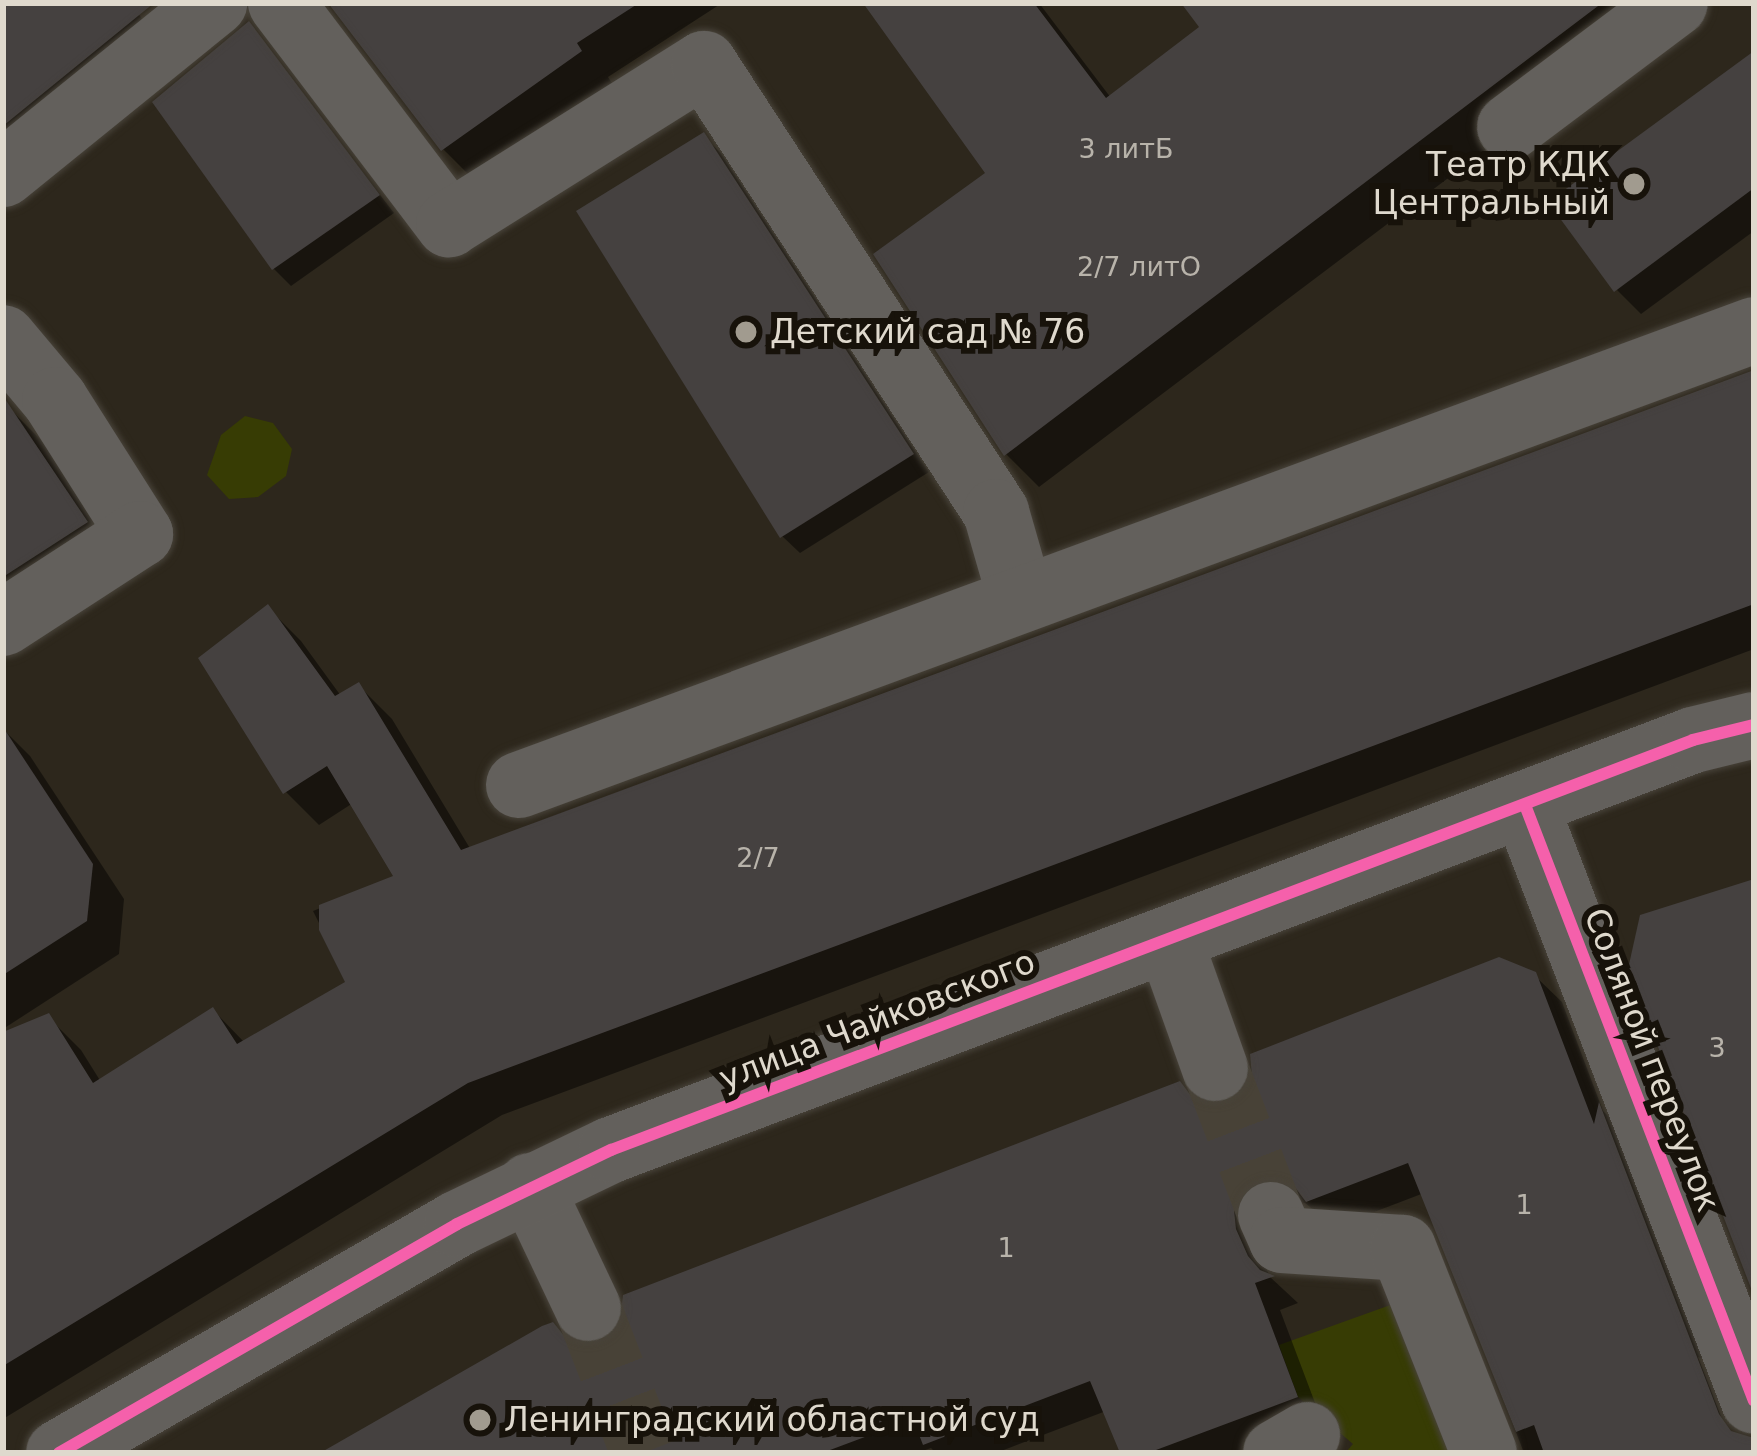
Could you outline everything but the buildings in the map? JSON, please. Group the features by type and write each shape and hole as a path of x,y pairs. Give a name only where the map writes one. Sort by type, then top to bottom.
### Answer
{"street":[{"path":"280,3 449,224 704,64 996,512 1021,599"},
{"path":"1510,127 1675,3"},
{"path":"3,174 194,9"},
{"path":"519,784 1754,330"},
{"path":"3,338 55,400 140,534 3,623"},
{"name":"улица Чайковского","path":"59,1453 530,1186 611,1150 1694,740 1754,725"},
{"name":"Соляной переулок","path":"1525,805 1754,1401"},
{"path":"1169,939 1215,1068"},
{"path":"530,1186 588,1309"},
{"path":"1271,1215 1282,1240 1403,1248 1484,1453"}],"green space":[{"path":"245,416 273,423 292,449 286,476 258,497 229,499 207,475 221,435"},
{"path":"1396,1303 1451,1447 1444,1453 1345,1453 1353,1444 1298,1397 1279,1345"}],"tunnel":[{"path":"1215,1068 1271,1215"},
{"path":"588,1308 644,1453"}],"cycle path":[{"path":"59,1453 457,1224 611,1150 1693,740 1754,725"},
{"path":"1525,805 1754,1401"}],"place":[{"name":"Театр КДК Центральный","path":"1634,184"},
{"name":"Детский сад № 76","path":"746,332"},
{"name":"Ленинградский областной суд","path":"480,1420"}]}
